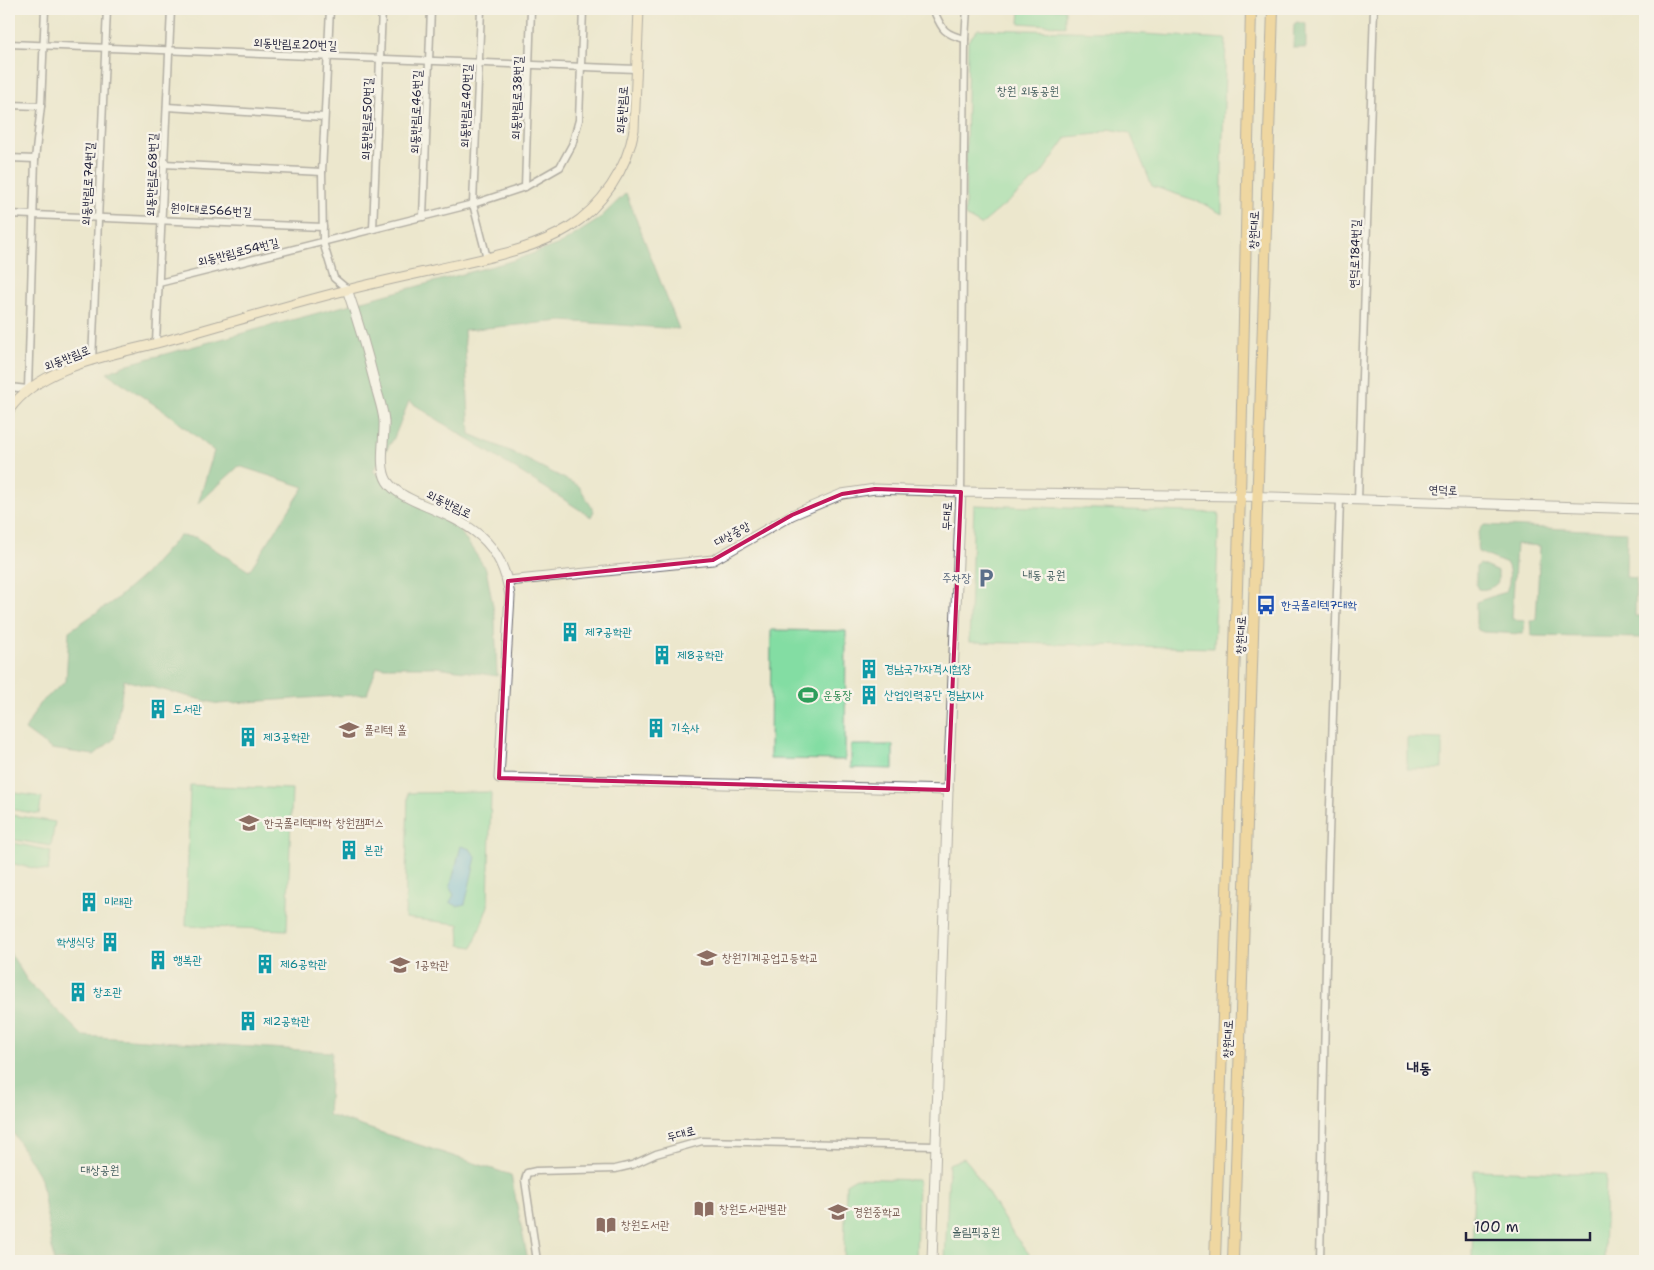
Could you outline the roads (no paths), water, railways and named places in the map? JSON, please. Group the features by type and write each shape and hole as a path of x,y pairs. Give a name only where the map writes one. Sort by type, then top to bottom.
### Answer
{"main road":[{"name":"외동반림로","path":"9,410 28,389 63,370 347,290 517,250 568,228 587,214 606,192 622,168 631,148 634,130 639,9"},
{"name":"창원대로","path":"1215,1261 1240,496 1251,9"},
{"name":"창원대로","path":"1233,1261 1259,496 1273,9"}],"street":[{"path":"9,387 28,389 35,159 42,106 45,9"},
{"name":"외동반림로74번길","path":"92,361 107,9"},
{"name":"외동반림로68번길","path":"156,343 171,9"},
{"path":"330,9 322,172 322,242 334,278 347,290"},
{"name":"외동반림로50번길","path":"373,229 382,9"},
{"name":"외동반림로46번길","path":"423,217 432,9"},
{"name":"외동반림로40번길","path":"481,9 473,204 487,258"},
{"name":"외동반림로38번길","path":"525,188 532,9"},
{"path":"473,204 525,188 560,167 572,145 579,120 582,9"},
{"path":"933,9 942,29 950,36 966,39"},
{"path":"961,492 967,9"},
{"name":"연덕로184번길","path":"1358,500 1374,9"},
{"name":"외동반림로20번길","path":"9,44 636,69"},
{"path":"9,105 42,106"},
{"path":"167,107 324,117"},
{"path":"9,158 35,159"},
{"path":"164,164 322,172"},
{"name":"외동반림로54번길","path":"159,283 473,204"},
{"name":"원이대로566번길","path":"9,214 323,227"},
{"name":"외동반림로","path":"347,290 361,330 384,420 383,471 388,482 406,497 458,520 479,534 496,553 508,581 510,596 499,778 948,790"},
{"name":"대상중앙","path":"508,581 713,560 792,515 842,494 875,489 961,492"},
{"name":"두대로","path":"932,1261 948,790 961,492 1240,496"},
{"name":"연덕로","path":"1240,496 1645,509"},
{"path":"1320,1261 1329,846 1340,499"},
{"name":"두대로","path":"537,1261 525,1180 527,1173 536,1171 615,1169 632,1165 656,1154 702,1141 935,1146"}],"water":[{"path":"461,846 470,849 476,857 465,904 457,906 450,902 454,895 450,888"}],"place":[{"name":"주차장","path":"986,578"},
{"name":"한국폴리텍7대학","path":"1266,605"},
{"name":"제7공학관","path":"570,632"},
{"name":"제8공학관","path":"662,655"},
{"name":"경남국가자격시험장","path":"869,669"},
{"name":"운동장","path":"808,695"},
{"name":"산업인력공단 경남지사","path":"869,695"},
{"name":"도서관","path":"158,709"},
{"name":"기숙사","path":"656,728"},
{"name":"폴리텍 홀","path":"349,730"},
{"name":"제3공학관","path":"248,737"},
{"name":"한국폴리텍대학 창원캠퍼스","path":"249,823"},
{"name":"본관","path":"349,850"},
{"name":"미래관","path":"89,902"},
{"name":"학생식당","path":"110,942"},
{"name":"창원기계공업고등학교","path":"707,958"},
{"name":"행복관","path":"158,960"},
{"name":"제6공학관","path":"265,964"},
{"name":"1공학관","path":"400,965"},
{"name":"창조관","path":"78,992"},
{"name":"제2공학관","path":"248,1021"},
{"name":"창원도서관별관","path":"704,1209"},
{"name":"경원중학교","path":"838,1212"},
{"name":"창원도서관","path":"606,1225"}],"district":[{"name":"내동","path":"1419,1068"}],"park label":[{"name":"창원 외동공원","path":"1028,91"},
{"name":"내동 공원","path":"1044,575"},
{"name":"대상공원","path":"100,1170"},
{"name":"올림픽공원","path":"976,1232"}]}
